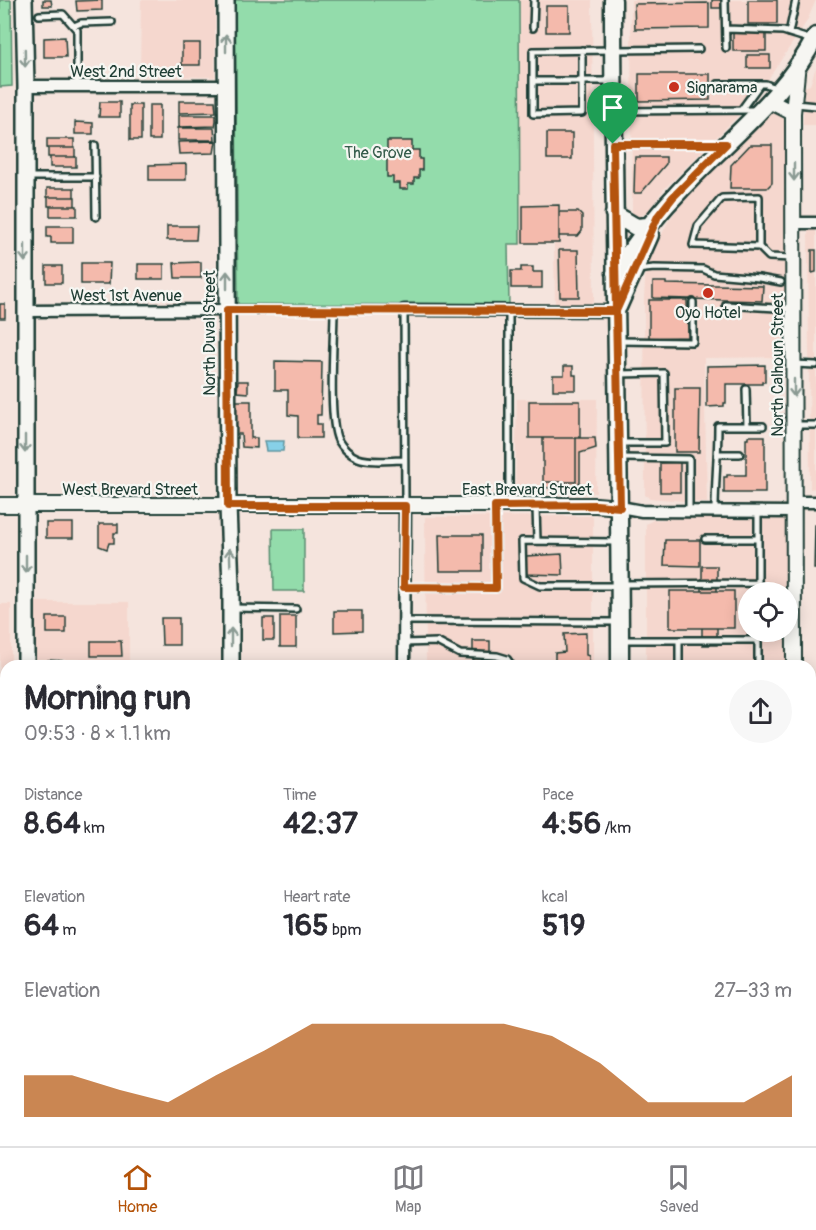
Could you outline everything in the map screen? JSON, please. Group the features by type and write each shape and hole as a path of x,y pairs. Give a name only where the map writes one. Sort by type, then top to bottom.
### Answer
{"main road":[{"path":"24,0 26,660"},
{"name":"North Duval Street","path":"226,0 228,506 231,660"},
{"path":"610,0 613,50 620,507 620,660"},
{"path":"615,273 673,197 770,100 815,38"},
{"path":"614,214 636,227 653,221"},
{"path":"616,311 635,270 653,221"}],"street":[{"name":"North Calhoun Street","path":"794,660 794,109 798,63"},
{"name":"West 2nd Street","path":"26,86 226,86"},
{"path":"770,100 794,109"},
{"path":"794,223 816,223"},
{"name":"West 1st Avenue","path":"25,311 227,310"},
{"path":"404,310 616,311"},
{"name":"East Brevard Street","path":"405,506 596,505 642,511 758,511 816,502"},
{"name":"West Brevard Street","path":"0,505 405,506"},
{"path":"404,660 405,506"}],"lane":[{"path":"534,0 534,28"},
{"path":"725,0 726,48"},
{"path":"789,33 790,18 796,0"},
{"path":"39,15 63,14 77,30 77,86"},
{"path":"74,26 81,23 112,22"},
{"path":"726,29 789,33 815,38"},
{"path":"582,50 582,113 533,114 533,51 582,50 699,49"},
{"path":"533,81 613,81"},
{"path":"613,111 741,110 770,100 766,84 718,84"},
{"path":"741,110 760,84"},
{"path":"794,109 816,106"},
{"path":"613,144 726,144"},
{"path":"95,145 96,217"},
{"path":"25,177 96,177"},
{"path":"759,247 759,197 722,198 698,226 693,245 759,247 769,257 794,258"},
{"path":"635,270 703,269 714,274 781,282"},
{"path":"617,341 693,342 693,302"},
{"path":"726,305 794,309"},
{"path":"227,310 404,310 405,506"},
{"path":"334,310 333,416 338,439 356,458 405,460"},
{"path":"404,587 496,588 502,505 509,311"},
{"path":"794,364 816,364"},
{"path":"617,374 664,373 665,443 619,451"},
{"path":"747,389 747,426"},
{"path":"794,425 816,425"},
{"path":"715,511 714,472 718,454 718,426 763,426"},
{"path":"619,451 689,459 690,511"},
{"path":"718,454 740,454"},
{"path":"536,505 537,541"},
{"path":"758,511 758,582"},
{"path":"705,539 758,539"},
{"path":"620,542 522,541 523,578 540,586 738,582"},
{"path":"231,608 296,609"},
{"path":"404,621 620,622"},
{"path":"620,640 738,640"},
{"path":"679,640 679,660"},
{"path":"404,643 437,642 460,654 497,656 508,660"},
{"path":"758,642 758,660"}],"shaded area":[{"path":"141,0 215,0 215,77 140,76"},
{"path":"519,0 592,0 594,301 590,304 555,305 554,244 520,244"},
{"path":"631,0 816,0 807,21 750,104 664,189 648,211 638,218 632,215"},
{"path":"816,67 816,125 803,125 804,87 810,85"},
{"path":"775,108 783,112 784,120 786,269 784,357 704,358 707,503 649,498 645,495 644,298 646,266 668,222 683,201"},
{"path":"808,230 816,230 816,488 810,489"},
{"path":"517,399 597,399 596,493 515,494"},
{"path":"778,515 784,517 787,523 787,582 738,582 738,642 788,642 788,660 646,660 646,524 653,520 709,516"},
{"path":"593,516 593,660 426,660 425,517"},
{"path":"30,602 129,602 129,660 31,659"},
{"path":"0,604 11,604 11,660 0,660"}],"green space":[{"path":"0,0 11,0 12,86 0,87"},
{"name":"The Grove","path":"235,0 519,0 520,244 508,244 509,305 238,304"},
{"path":"273,529 304,529 304,591 274,591"}],"water":[{"path":"264,441 284,441 283,451 266,451"}],"building":[{"path":"43,0 51,0 52,6 43,6"},
{"path":"102,0 102,10 77,11 76,1"},
{"path":"712,0 721,0 721,8 712,8"},
{"path":"748,0 777,0 777,24 748,24"},
{"path":"709,3 709,28 635,29 634,4"},
{"path":"546,6 569,6 569,32 546,32"},
{"path":"733,31 766,32 766,51 733,51"},
{"path":"65,37 66,57 44,57 44,38"},
{"path":"182,43 200,43 200,65 182,65"},
{"path":"747,55 770,55 770,68 747,68"},
{"name":"Signarama","path":"639,74 710,74 710,100 639,101"},
{"path":"179,101 215,101 216,112 179,113"},
{"path":"100,102 120,102 120,117 99,117"},
{"path":"130,105 141,105 141,140 130,140"},
{"path":"149,105 160,105 160,140 149,140"},
{"path":"179,115 216,115 215,126 179,127"},
{"path":"75,122 93,123 93,134 75,134"},
{"path":"178,128 214,128 215,140 178,140"},
{"path":"547,133 572,133 572,159 547,159"},
{"path":"47,139 74,139 74,148 47,148"},
{"path":"216,141 214,153 179,154 178,142"},
{"path":"387,141 412,141 412,150 419,150 422,170 419,170 419,178 414,178 414,184 408,184 408,189 400,189 400,183 393,183 393,177 387,177"},
{"path":"750,145 772,145 772,183 767,188 730,188 731,165"},
{"path":"48,148 75,148 75,157 48,157"},
{"path":"50,157 76,157 76,167 50,167"},
{"path":"635,157 666,157 666,164 641,193 634,193"},
{"path":"186,164 186,180 149,180 149,165"},
{"path":"47,188 74,188 74,197 47,197"},
{"path":"48,197 75,197 75,206 48,206"},
{"path":"559,205 559,243 523,243 523,206"},
{"path":"50,206 77,206 77,216 50,216"},
{"path":"559,212 578,212 582,216 582,231 578,236 559,236"},
{"path":"47,226 73,226 73,243 51,243 51,237 47,237"},
{"path":"167,226 197,226 196,240 167,240"},
{"path":"559,250 578,250 579,297 560,297"},
{"path":"812,250 816,250 816,272 812,273"},
{"path":"201,262 201,278 175,278 174,263"},
{"path":"81,263 110,263 109,284 81,284"},
{"path":"138,264 164,264 164,279 138,279"},
{"path":"46,266 62,266 62,283 46,283"},
{"path":"521,267 533,267 533,272 542,272 542,288 511,288 511,271 521,271"},
{"name":"Oyo Hotel","path":"653,282 763,286 762,301 653,298"},
{"path":"649,300 687,300 688,337 649,338"},
{"path":"0,304 5,304 5,318 0,318"},
{"path":"275,361 322,362 321,415 317,415 317,424 321,424 321,438 298,438 298,416 288,415 288,390 275,390"},
{"path":"765,365 765,382 762,384 726,384 724,406 707,407 707,366"},
{"path":"564,366 573,366 573,375 576,375 576,390 553,390 553,375 564,375"},
{"path":"238,381 248,381 248,393 237,392"},
{"path":"675,388 700,388 699,452 675,452"},
{"path":"234,401 251,401 251,438 257,438 257,448 242,447 241,434 234,434"},
{"path":"529,401 580,401 580,438 529,438"},
{"path":"748,436 765,436 765,493 724,493 724,477 746,475 746,439"},
{"path":"543,438 576,438 576,482 543,482"},
{"path":"576,438 595,438 596,448 580,453 580,482 577,486 543,488 543,482 576,482"},
{"path":"680,462 680,492 660,492 660,463"},
{"path":"46,523 73,523 73,538 46,538"},
{"path":"99,524 118,524 118,533 114,533 114,543 109,543 107,549 99,546"},
{"path":"815,525 816,569 814,569"},
{"path":"439,535 482,535 482,571 440,571"},
{"path":"665,540 700,540 700,566 664,565"},
{"path":"562,554 563,575 526,574 526,556"},
{"path":"702,566 717,566 717,591 702,591"},
{"path":"670,591 734,591 734,628 670,628"},
{"path":"334,611 362,611 362,631 334,632"},
{"path":"280,616 296,616 296,647 280,647"},
{"path":"47,617 66,617 66,633 47,633"},
{"path":"161,618 179,618 179,645 162,645"},
{"path":"263,618 274,618 274,640 263,640"},
{"path":"702,628 717,628 717,645 702,645"},
{"path":"586,633 586,655 589,656 589,660 555,660 555,653 565,652 564,634"},
{"path":"91,641 121,641 122,656 91,656"},
{"path":"473,641 490,641 490,660 473,660"}],"place":[{"name":"Signarama","path":"674,87"},
{"name":"Oyo Hotel","path":"708,293"}],"route":[{"path":"613,144 616,311 227,310 228,506 405,506 404,587 496,588 495,506 596,505 620,507 616,311 658,216 673,197 726,144 613,144"}]}
